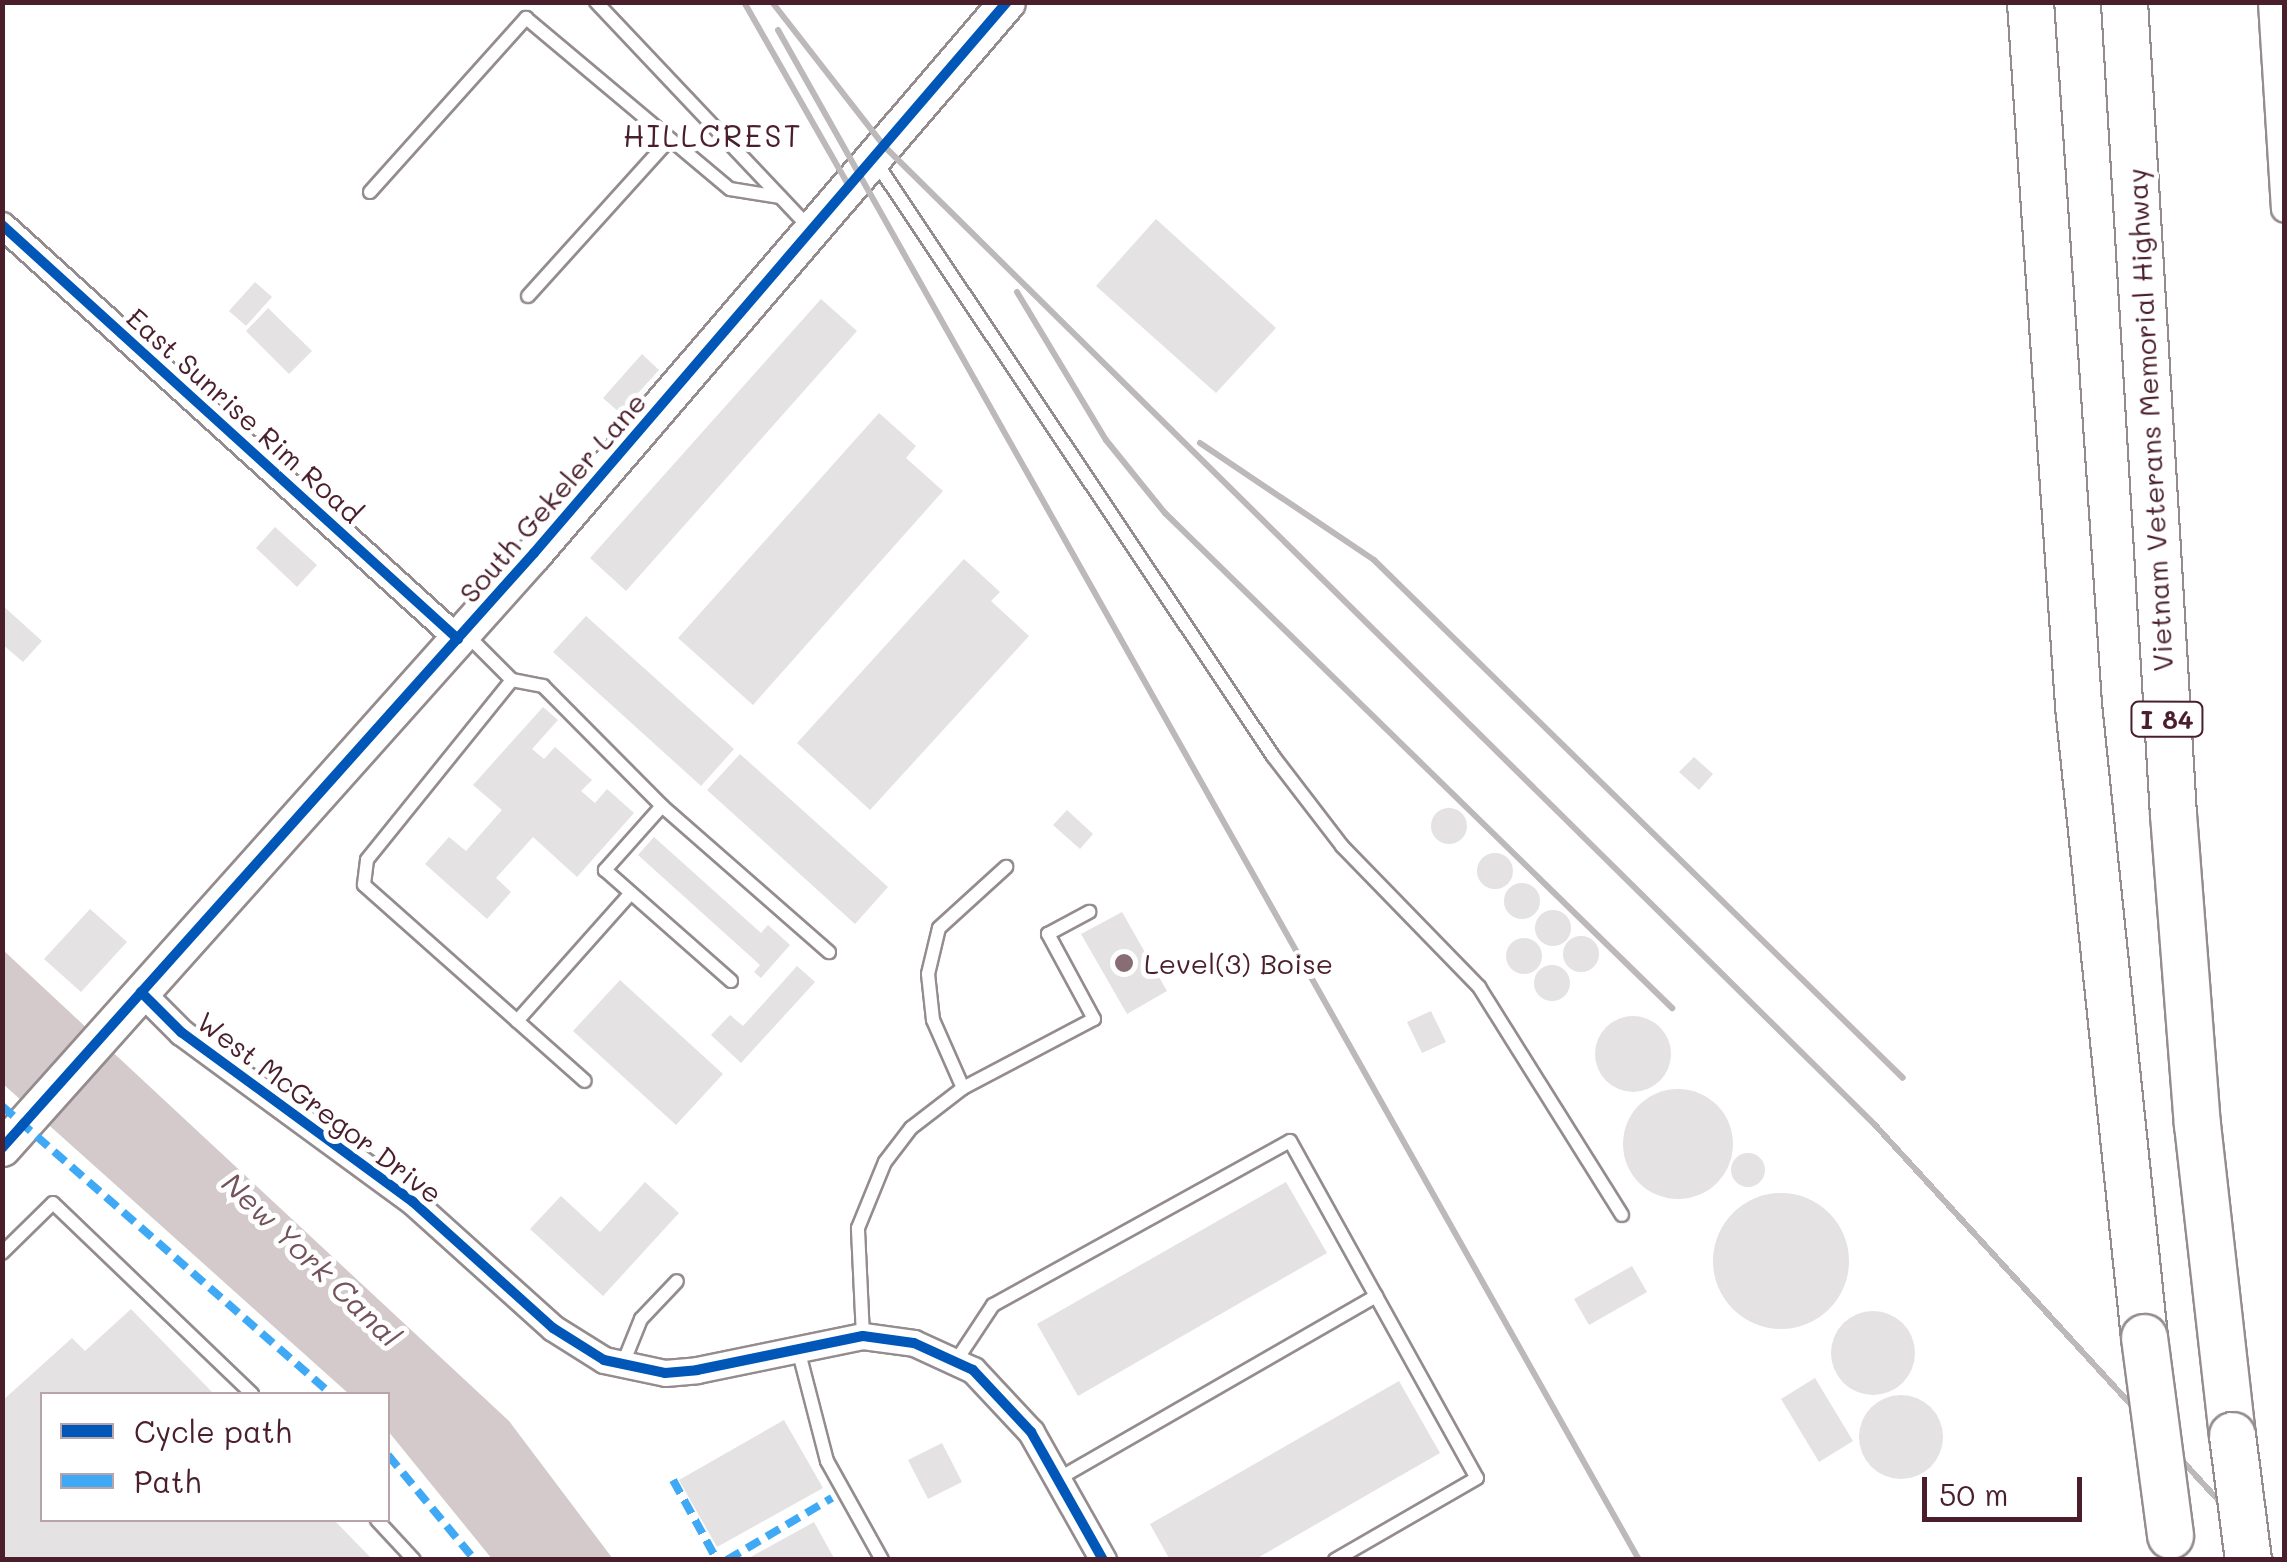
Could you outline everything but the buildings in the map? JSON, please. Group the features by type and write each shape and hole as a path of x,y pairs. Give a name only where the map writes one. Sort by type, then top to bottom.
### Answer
{"highway":[{"path":"2030,2 2078,705 2144,1337 2172,1547"},
{"name":"Vietnam Veterans Memorial Highway","path":"2124,2 2173,814 2197,1124 2248,1560"}],"street":[{"name":"South Gekeler Lane","path":"14,1135 461,636 1007,2"},
{"path":"2270,2 2280,68 2284,209"},
{"name":"East Sunrise Rim Road","path":"2,224 461,636"},
{"name":"West McGregor Drive","path":"141,992 180,1032 413,1202 566,1338 622,1366 697,1370 863,1336 914,1343 956,1360 1016,1409 1104,1560"}],"lane":[{"path":"596,2 812,230"},
{"path":"370,192 526,18 730,189 780,197"},
{"path":"528,296 669,140"},
{"path":"874,159 1273,756 1342,846 1479,987 1622,1216"},
{"path":"461,636 512,680 544,686 662,806 830,952"},
{"path":"512,680 362,872 364,885 586,1081"},
{"path":"662,806 605,870 732,981"},
{"path":"964,1088 933,1020 928,974 939,928 1006,867"},
{"path":"517,1020 631,893"},
{"path":"863,1336 856,1266 868,1198 910,1128 964,1088 1094,1019 1048,934 1088,912"},
{"path":"956,1360 993,1305 1290,1141 1478,1478 1335,1560"},
{"path":"2,1253 53,1203 250,1392"},
{"path":"622,1366 641,1319 677,1281"},
{"path":"1058,1479 1376,1296"},
{"path":"797,1347 826,1461 882,1560"},
{"path":"378,1522 414,1560"}],"water":[{"name":"New York Canal","path":"3,950 509,1421 613,1559 492,1559 390,1433 390,1392 347,1392 3,1084"}],"railway":[{"path":"744,2 848,184"},
{"path":"772,2 884,146 1875,1125 2273,1560"},
{"path":"778,30 1639,1560"},
{"path":"1017,292 1106,440 1165,513 1672,1008"},
{"path":"1200,443 1374,560 1903,1078"}],"marked path":[{"path":"2,1106 329,1392"},
{"path":"390,1457 475,1560"},
{"path":"673,1480 717,1560"},
{"path":"727,1560 832,1498"}],"cycle path":[{"path":"2,1148 534,553 1007,2"},
{"path":"2,225 458,639"},
{"path":"141,992 181,1032 413,1202 553,1328 604,1360 665,1373 863,1336 914,1343 973,1370 1031,1432 1103,1560"}],"place":[{"name":"Level(3) Boise","path":"1124,963"}],"district":[{"name":"HILLCREST","path":"713,135"}]}
